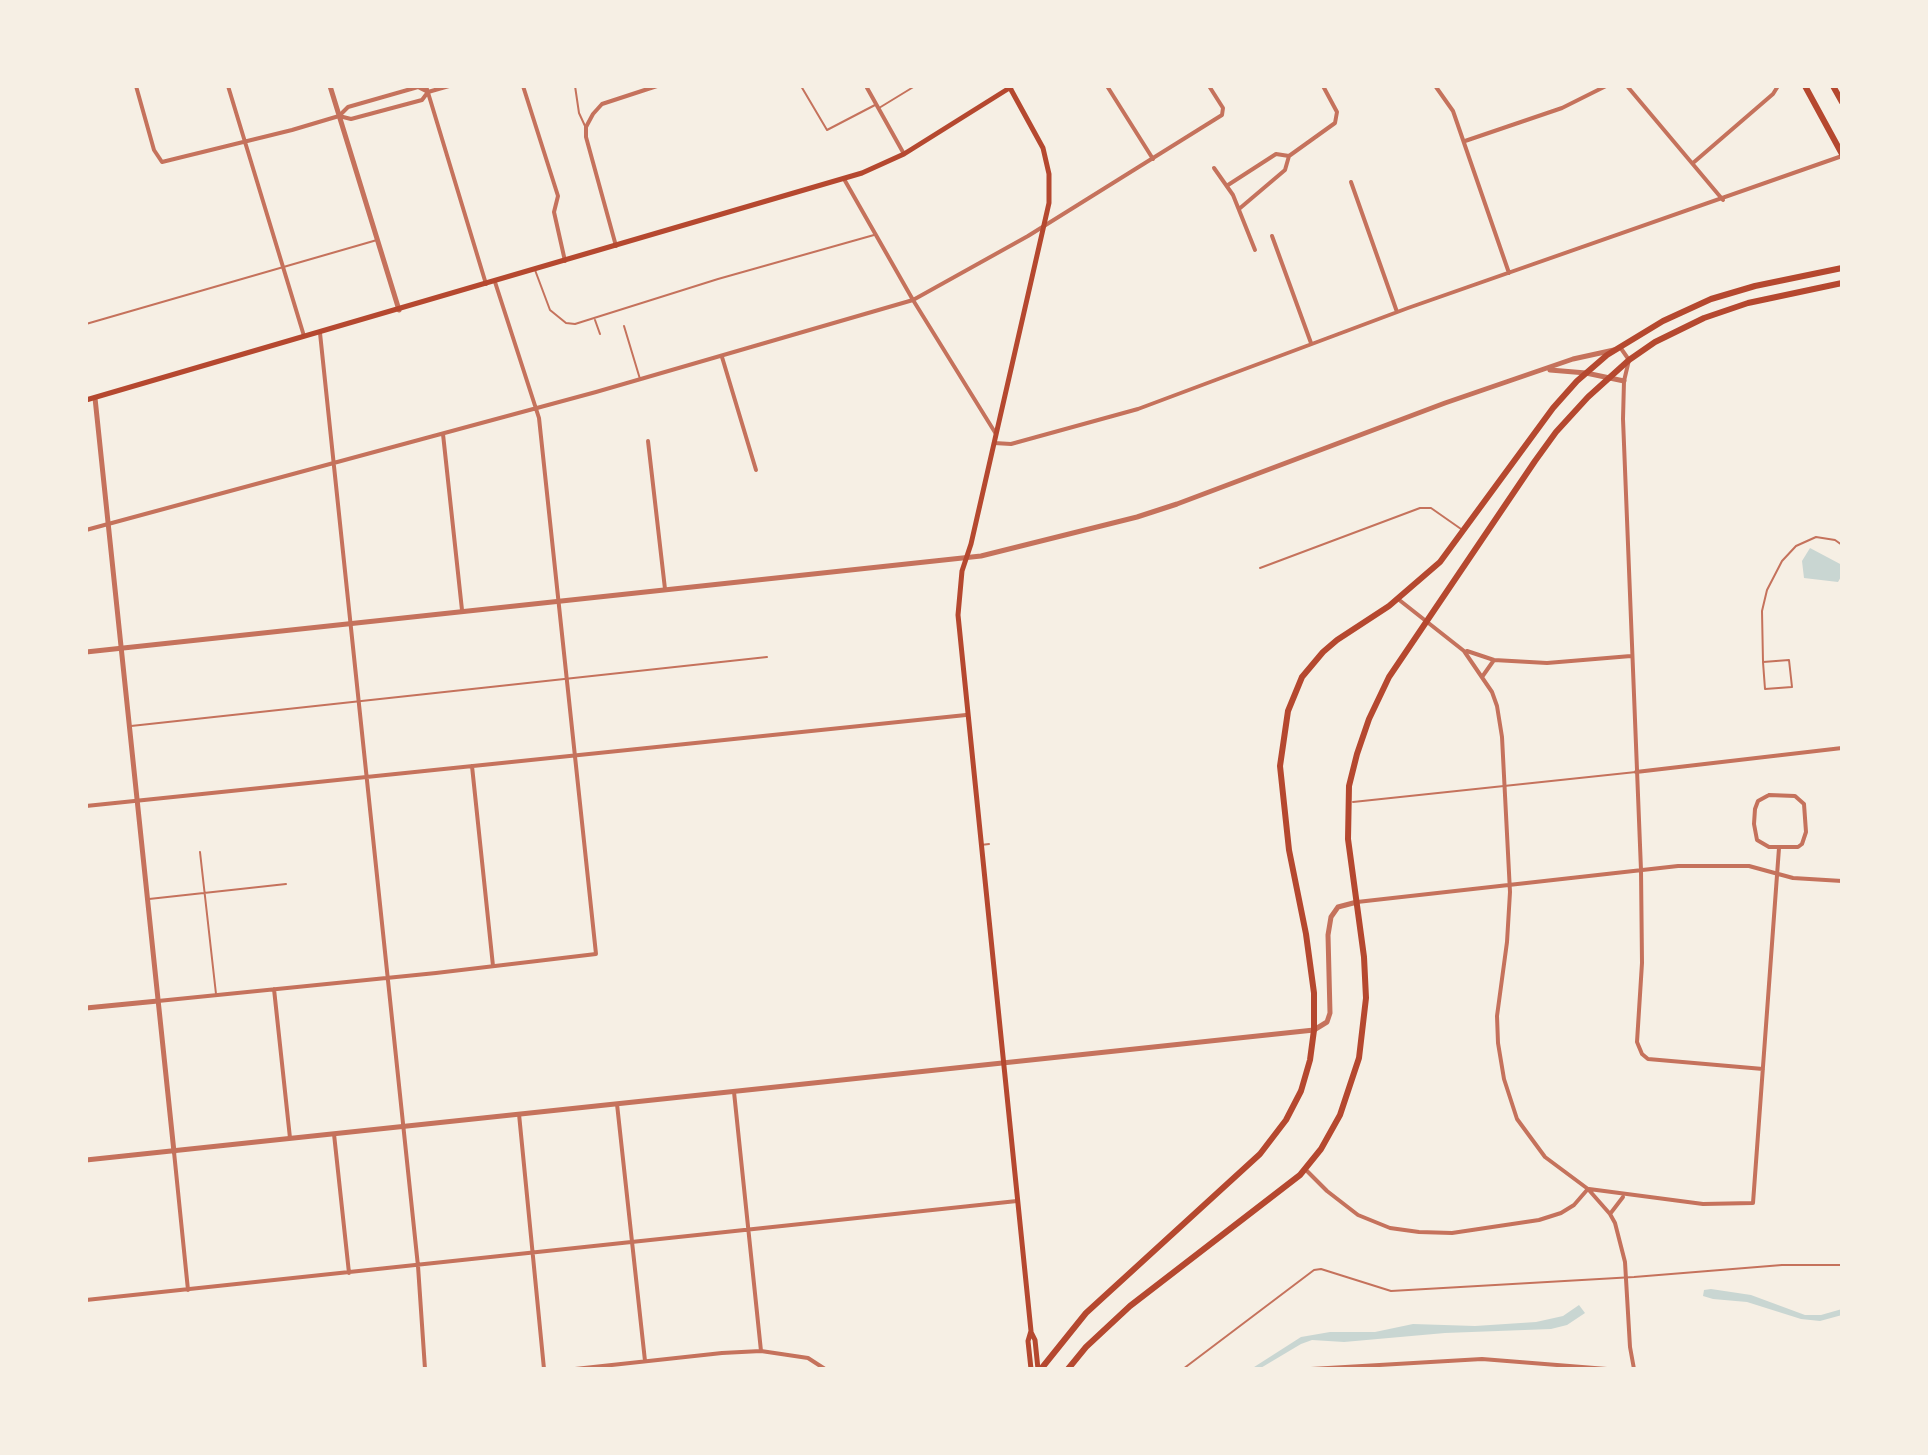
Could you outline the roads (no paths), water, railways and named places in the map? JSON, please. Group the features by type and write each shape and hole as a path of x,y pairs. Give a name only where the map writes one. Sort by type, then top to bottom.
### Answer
{"main road":[{"path":"86,400 875,169 904,154 1010,86 1040,139 1048,166 1050,192 959,586 958,615 1031,1331 1040,1369"},
{"path":"1805,86 1842,155"},
{"path":"1833,86 1842,102"},
{"path":"1040,1369 1086,1313 1245,1169 1277,1134 1301,1091 1314,1030 1311,959 1283,809 1280,766 1284,731 1295,691 1312,665 1337,640 1398,599 1440,562 1553,408 1586,373 1617,348 1663,321 1711,299 1755,286 1842,268"},
{"path":"1068,1369 1109,1324 1274,1197 1305,1169 1340,1115 1354,1080 1363,1038 1366,980 1348,839 1348,802 1357,754 1389,677 1556,432 1609,378 1655,342 1717,313 1768,297 1842,283"},
{"path":"1031,1331 1028,1341 1031,1369"}],"street":[{"path":"136,86 154,150 162,162 339,116 348,107 418,87 449,86"},
{"path":"228,86 305,337"},
{"path":"330,86 399,310"},
{"path":"523,86 558,196 554,212 565,261"},
{"path":"616,246 586,127 602,104 657,86"},
{"path":"866,86 904,154"},
{"path":"1107,86 1153,159"},
{"path":"86,530 640,380 913,300 1044,226 1222,115 1224,111 1209,86"},
{"path":"1239,209 1285,170 1289,156 1337,119 1336,108 1323,86"},
{"path":"1465,141 1562,108 1606,86"},
{"path":"1627,86 1723,200"},
{"path":"1436,87 1453,111 1465,141 1509,273"},
{"path":"1693,163 1779,87"},
{"path":"339,116 351,119 422,100 427,89"},
{"path":"427,89 486,284"},
{"path":"1228,185 1276,154 1289,156"},
{"path":"994,443 1011,444 1116,416 1397,312 1723,200 1842,155"},
{"path":"1214,168 1228,185 1255,250"},
{"path":"844,179 913,300 996,434"},
{"path":"1351,182 1397,312"},
{"path":"1272,236 1311,343"},
{"path":"86,1008 596,954 539,418 495,282"},
{"path":"320,333 418,1266 425,1369"},
{"path":"86,652 966,557 1046,540 1177,504 1445,403 1590,354 1617,348 1629,360 1624,381 1624,457 1641,870 1642,963 1637,1042 1642,1054 1657,1061 1763,1069"},
{"path":"722,357 756,470"},
{"path":"1545,370 1586,373 1624,381"},
{"path":"95,398 188,1290"},
{"path":"443,434 462,610"},
{"path":"648,441 665,589"},
{"path":"1398,599 1464,651 1492,692 1500,718 1509,885 1507,942 1497,1016 1506,1088 1517,1119 1545,1157 1588,1189 1610,1214 1623,1249 1634,1369"},
{"path":"1464,651 1494,660 1547,663 1631,656"},
{"path":"1482,677 1494,660"},
{"path":"86,806 966,715"},
{"path":"1636,772 1842,748"},
{"path":"472,766 493,967"},
{"path":"1769,795 1795,796 1802,799 1807,810 1805,839 1798,847 1779,848 1769,847 1757,840 1755,809 1758,801 1769,795"},
{"path":"1588,1189 1703,1204 1753,1203 1779,848"},
{"path":"86,1160 1314,1030 1327,1022 1330,1013 1328,935 1331,917 1338,907 1357,902 1678,866 1760,868 1793,878 1842,881"},
{"path":"274,989 290,1138"},
{"path":"734,1092 761,1351"},
{"path":"617,1104 645,1361"},
{"path":"519,1114 544,1369"},
{"path":"334,1134 349,1273"},
{"path":"1305,1169 1358,1215 1390,1228 1419,1232 1452,1233 1539,1220 1574,1205 1588,1189"},
{"path":"1610,1214 1624,1196"},
{"path":"86,1300 1017,1201"},
{"path":"575,1369 761,1351 808,1358 825,1369"},
{"path":"1311,1369 1446,1360 1607,1369"},
{"path":"1514,1369 1521,1362"},
{"path":"1667,1369 1787,1369"}],"lane":[{"path":"575,86 579,113 586,127"},
{"path":"801,86 827,130 915,86"},
{"path":"535,270 546,303 566,323 595,319 718,279 875,235"},
{"path":"86,324 377,240"},
{"path":"595,319 600,334"},
{"path":"624,326 640,380"},
{"path":"1260,568 1420,508 1431,508 1465,531"},
{"path":"1763,662 1789,660 1792,687 1765,689 1763,662 1762,611 1767,590 1782,561 1796,546 1816,537 1835,540 1842,545"},
{"path":"130,726 767,657"},
{"path":"1348,802 1636,772"},
{"path":"980,845 989,844"},
{"path":"200,852 216,995"},
{"path":"148,899 286,884"},
{"path":"1183,1369 1314,1270 1321,1269 1391,1291 1626,1278 1782,1265 1842,1265"}]}
